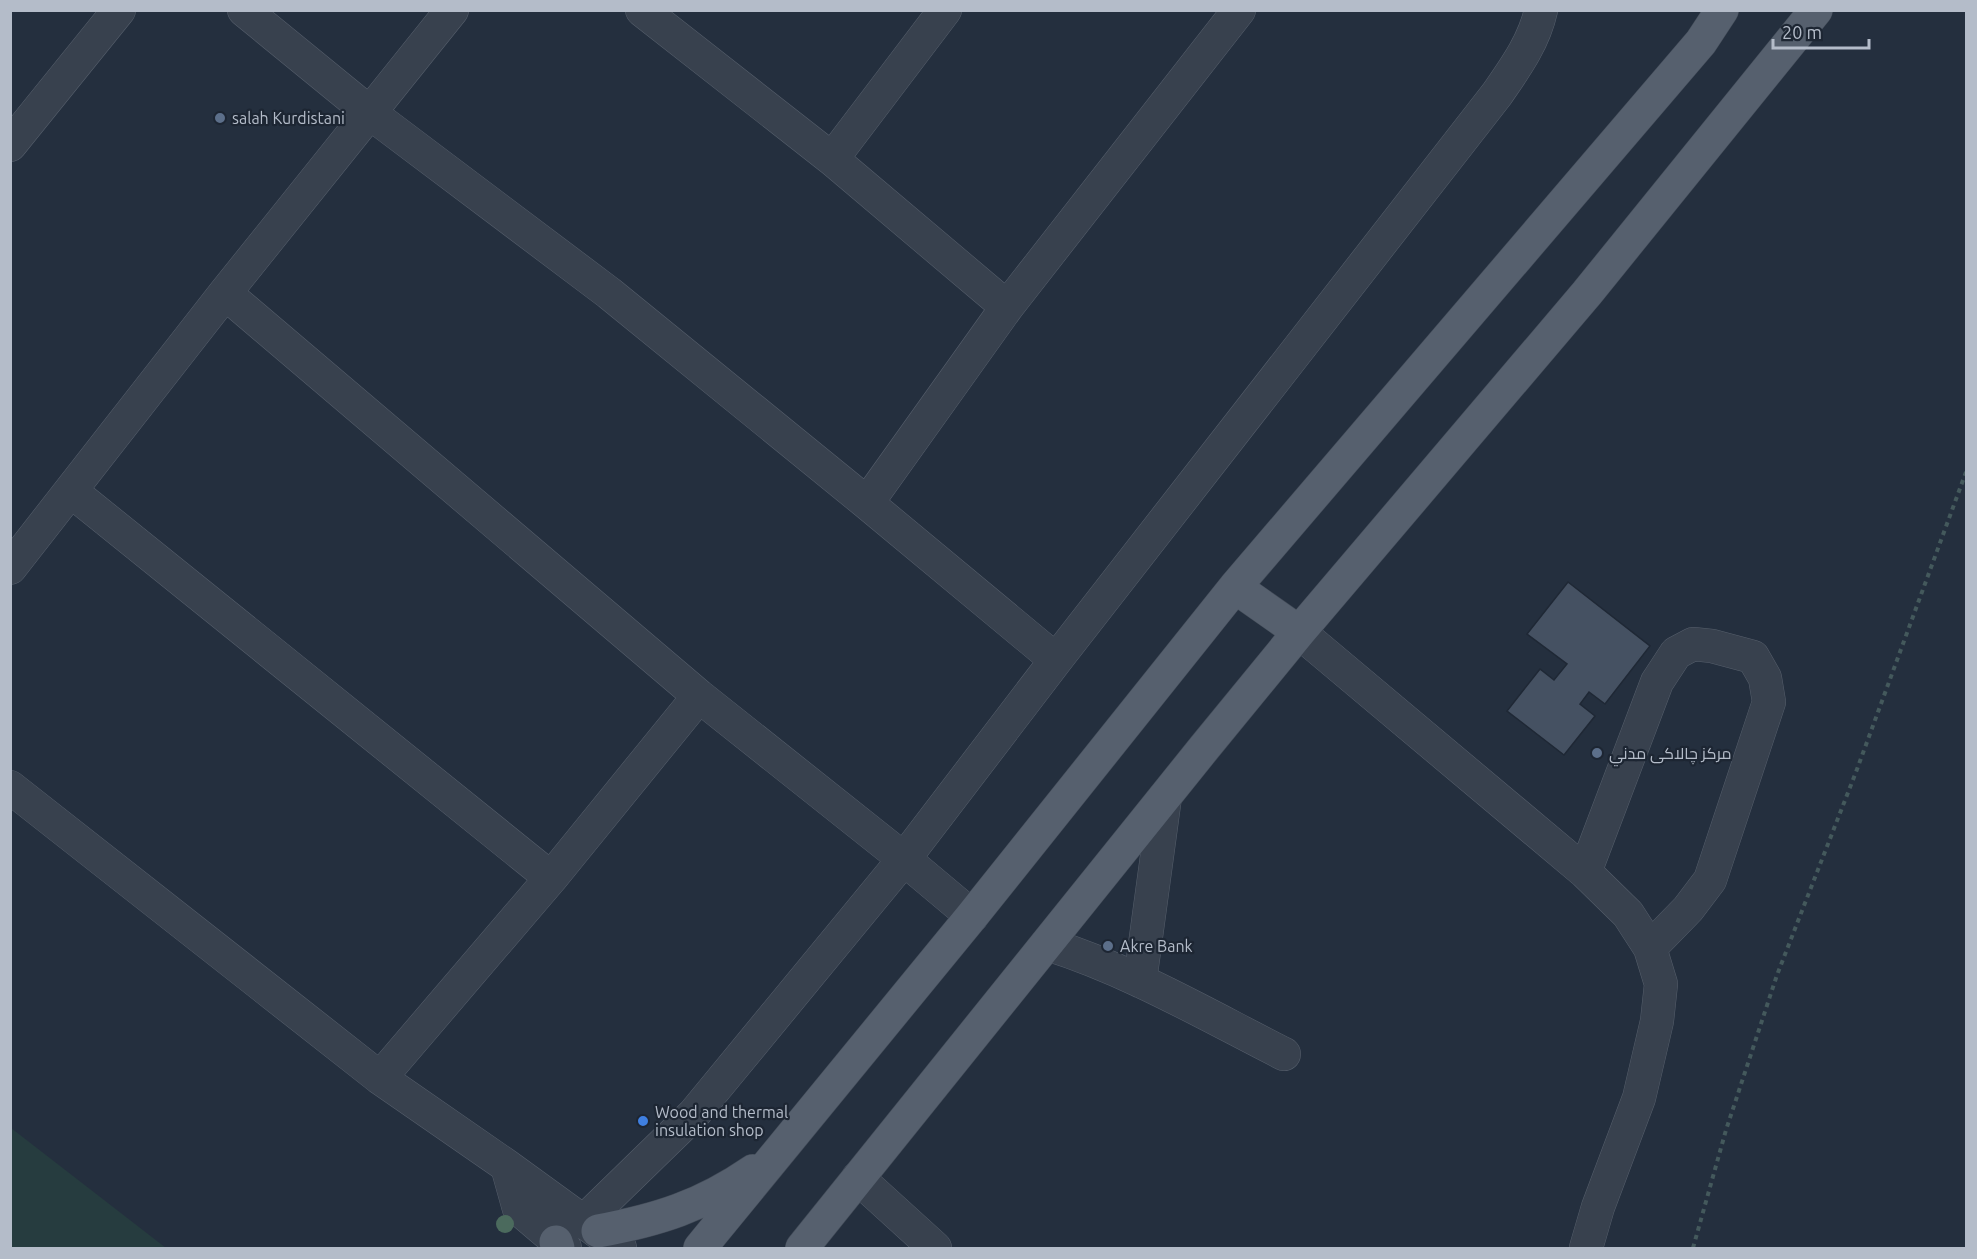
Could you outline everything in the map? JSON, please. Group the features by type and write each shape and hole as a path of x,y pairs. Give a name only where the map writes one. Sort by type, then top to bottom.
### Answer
{"main road":[{"path":"700,1248 972,916 1235,587 1701,42 1722,10"},
{"path":"802,1248 1299,632 1587,293 1816,10"},
{"path":"1235,587 1299,632"},
{"path":"601,1234 683,1210 727,1189 779,1154"}],"street":[{"path":"16,128 119,10"},
{"path":"244,10 370,113 609,294 1056,660"},
{"path":"10,568 225,293 452,10"},
{"path":"642,10 832,159 1007,307"},
{"path":"832,159 945,10"},
{"path":"867,503 1007,307 1239,10"},
{"path":"10,787 380,1078 601,1234 694,1114 904,859 1497,94 1521,59 1538,28 1541,10"},
{"path":"225,293 699,696 972,916"},
{"path":"71,491 551,878"},
{"path":"1299,632 1585,872 1628,914 1650,948 1661,984 1657,1021 1639,1098 1598,1207 1586,1248"},
{"path":"1585,872 1657,682 1676,653 1694,644 1712,646 1753,657 1765,678 1769,702 1710,880 1688,909 1650,948"},
{"path":"380,1078 551,878 699,696"},
{"path":"1140,981 1165,796"},
{"path":"1047,944 1085,956 1140,981 1284,1054"},
{"path":"507,1166 519,1209 560,1246"},
{"path":"858,1178 935,1248"}],"path":[{"path":"1693,1248 1726,1130 1777,975 1856,772 1966,472"}],"green space":[{"path":"11,1128 166,1248 11,1248"}],"building":[{"path":"1568,582 1650,646 1605,704 1589,692 1580,704 1595,716 1564,755 1507,711 1540,669 1554,680 1567,664 1527,634"}],"place":[{"name":"salah Kurdistani","path":"220,118"},
{"name":"مركز چالاکى مدني","path":"1597,753"},
{"name":"Akre Bank","path":"1108,946"},
{"name":"Wood and thermal insulation shop","path":"643,1121"}]}
